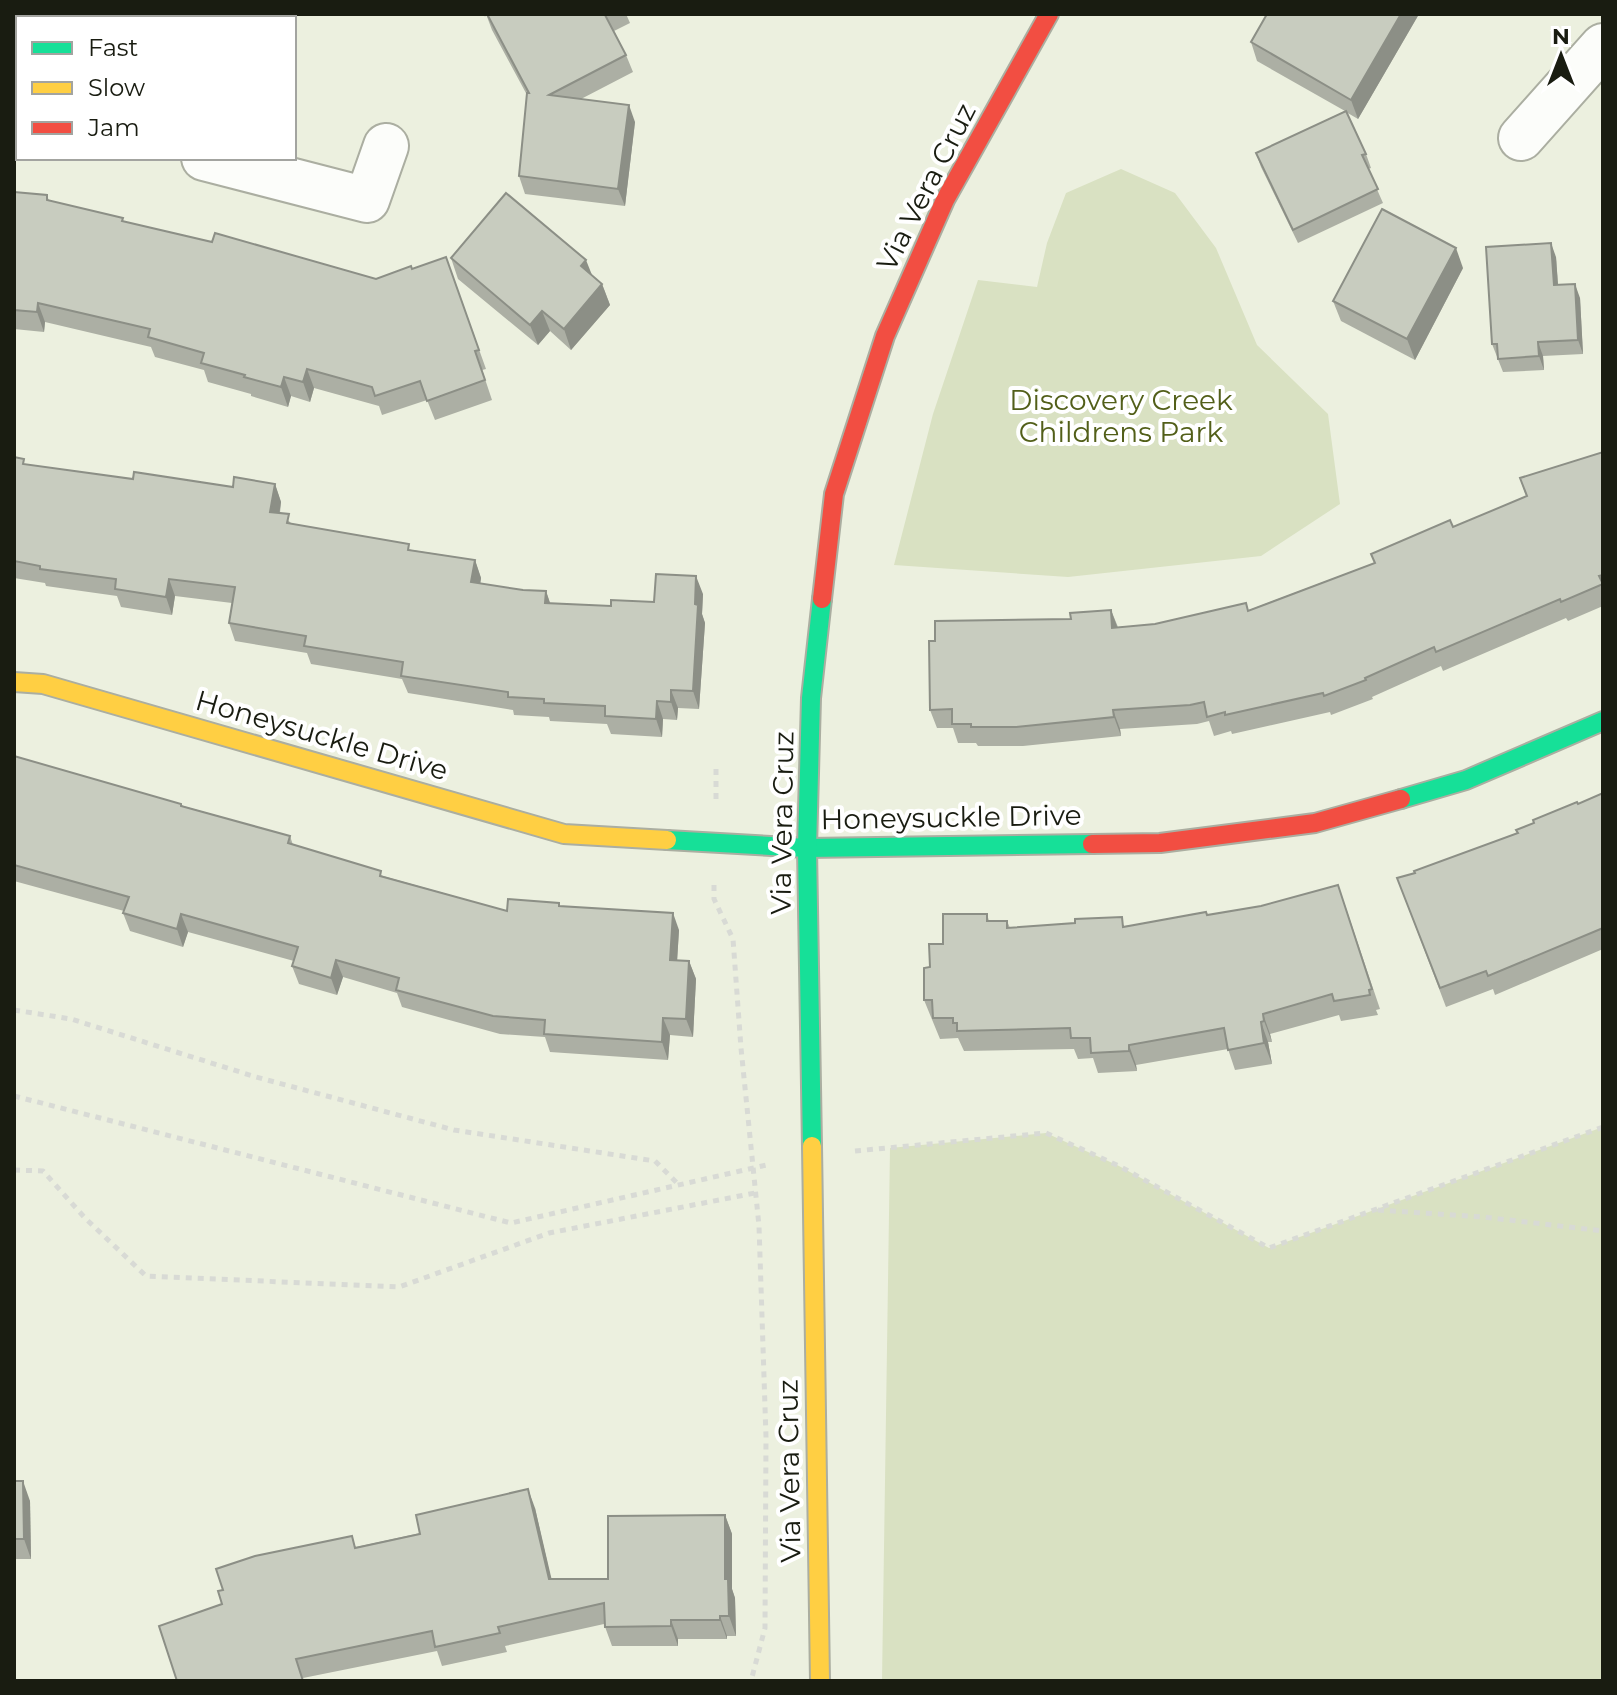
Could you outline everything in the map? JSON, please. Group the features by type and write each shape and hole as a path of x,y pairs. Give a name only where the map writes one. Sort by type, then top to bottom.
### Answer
{"street":[{"name":"Via Vera Cruz","path":"820,1681 807,848 811,698 834,494 885,336 945,200 1049,14"},
{"path":"1521,138 1603,46"},
{"path":"212,160 367,200 386,146"},
{"name":"Honeysuckle Drive","path":"14,682 43,684 564,834 807,848 1160,843 1315,823 1466,780 1603,721"}],"path":[{"path":"716,768 714,899 733,939 759,1226 766,1437 765,1628 751,1681"},
{"path":"14,1010 71,1019 256,1077 454,1130 655,1161 679,1185"},
{"path":"14,1096 511,1223 812,1155 1046,1133 1119,1166 1269,1248 1603,1127"},
{"path":"14,1170 43,1171 85,1218 146,1276 399,1287 549,1233 755,1193"},
{"path":"1373,1210 1483,1217 1603,1231"}],"green space":[{"name":"Discovery Creek Childrens Park","path":"1121,169 1175,193 1216,248 1257,345 1328,414 1340,504 1261,556 1068,577 894,565 933,414 978,280 1037,287 1047,243 1066,193"},
{"path":"1603,1127 1603,1681 882,1681 890,1148 1046,1133 1119,1166 1269,1248"}],"building":[{"path":"128,14 194,14 194,16"},
{"path":"487,14 607,14 626,55 549,95 629,105 618,189 519,176 529,93"},
{"path":"1267,14 1401,14 1351,100 1251,42"},
{"path":"1346,111 1378,189 1293,230 1256,153"},
{"path":"14,192 47,195 47,200 212,242 215,233 376,279 446,257 479,350 475,351 485,380 427,401 420,381 375,396 372,387 307,369 303,382 284,377 281,387 201,363 204,353 148,337 150,329 38,303 37,312 14,310"},
{"path":"506,193 586,260 581,266 602,284 564,329 542,311 530,325 451,258"},
{"path":"1382,209 1456,248 1407,339 1333,301"},
{"path":"1551,243 1554,285 1575,284 1578,340 1538,342 1539,356 1498,359 1497,344 1492,344 1486,247"},
{"path":"1603,452 1603,575 1599,576 1603,584 1436,652 1434,647 1366,680 1324,696 1323,693 1207,717 1204,702 1113,710 1114,717 1016,727 971,727 971,724 952,724 952,709 930,710 929,641 935,641 935,621 1071,619 1070,613 1111,610 1112,628 1155,624 1246,603 1248,611 1375,563 1371,554 1450,520 1453,527 1527,496 1520,478"},
{"path":"14,457 24,459 23,464 133,479 134,472 233,487 234,477 275,484 270,512 289,514 287,523 409,544 408,550 475,560 471,582 546,591 545,603 611,606 611,600 654,602 656,574 696,576 695,604 698,605 693,691 671,690 671,702 657,701 656,719 605,716 605,706 544,703 544,699 508,697 508,692 401,676 403,662 304,646 306,636 229,623 235,587 169,579 166,597 115,589 116,579 40,569 40,566 14,561"},
{"path":"14,756 290,836 288,843 381,871 380,876 507,911 508,899 559,903 559,906 673,913 670,960 689,961 686,1019 663,1018 662,1042 544,1034 545,1020 493,1016 396,990 399,978 336,960 331,978 292,966 298,947 181,914 177,929 123,913 129,897 14,865"},
{"path":"1603,793 1603,928 1488,976 1486,971 1440,988 1397,878 1518,833 1516,830 1534,823 1533,820"},
{"path":"1338,885 1372,989 1369,990 1370,995 1334,1001 1332,994 1263,1014 1264,1043 1228,1050 1224,1028 1129,1045 1129,1051 1091,1053 1090,1038 1071,1038 1070,1028 957,1031 953,1018 933,1018 932,1000 924,1000 924,968 930,967 929,944 943,944 943,914 987,914 987,921 1007,921 1007,928 1075,923 1075,919 1122,917 1123,927 1261,906"},
{"path":"14,1481 23,1481 24,1539 14,1539"},
{"path":"528,1489 549,1579 608,1579 608,1516 725,1515 725,1579 728,1579 729,1616 720,1616 720,1620 671,1620 671,1626 605,1627 604,1603 498,1627 500,1633 435,1647 432,1631 296,1659 303,1681 177,1681 159,1626 222,1604 218,1591 223,1590 216,1569 255,1556 352,1536 355,1548 420,1534 416,1515"}],"traffic: fast":[{"path":"812,1146 807,848 811,698 822,599"},
{"path":"1401,799 1466,780 1603,721"},
{"path":"667,840 807,848 1092,844"}],"traffic: slow":[{"path":"14,682 43,684 564,834 667,840"},
{"path":"812,1146 820,1681"}],"traffic: jam":[{"path":"822,599 834,494 885,336 945,200 1049,14"},
{"path":"1092,844 1160,843 1315,823 1401,799"}]}
